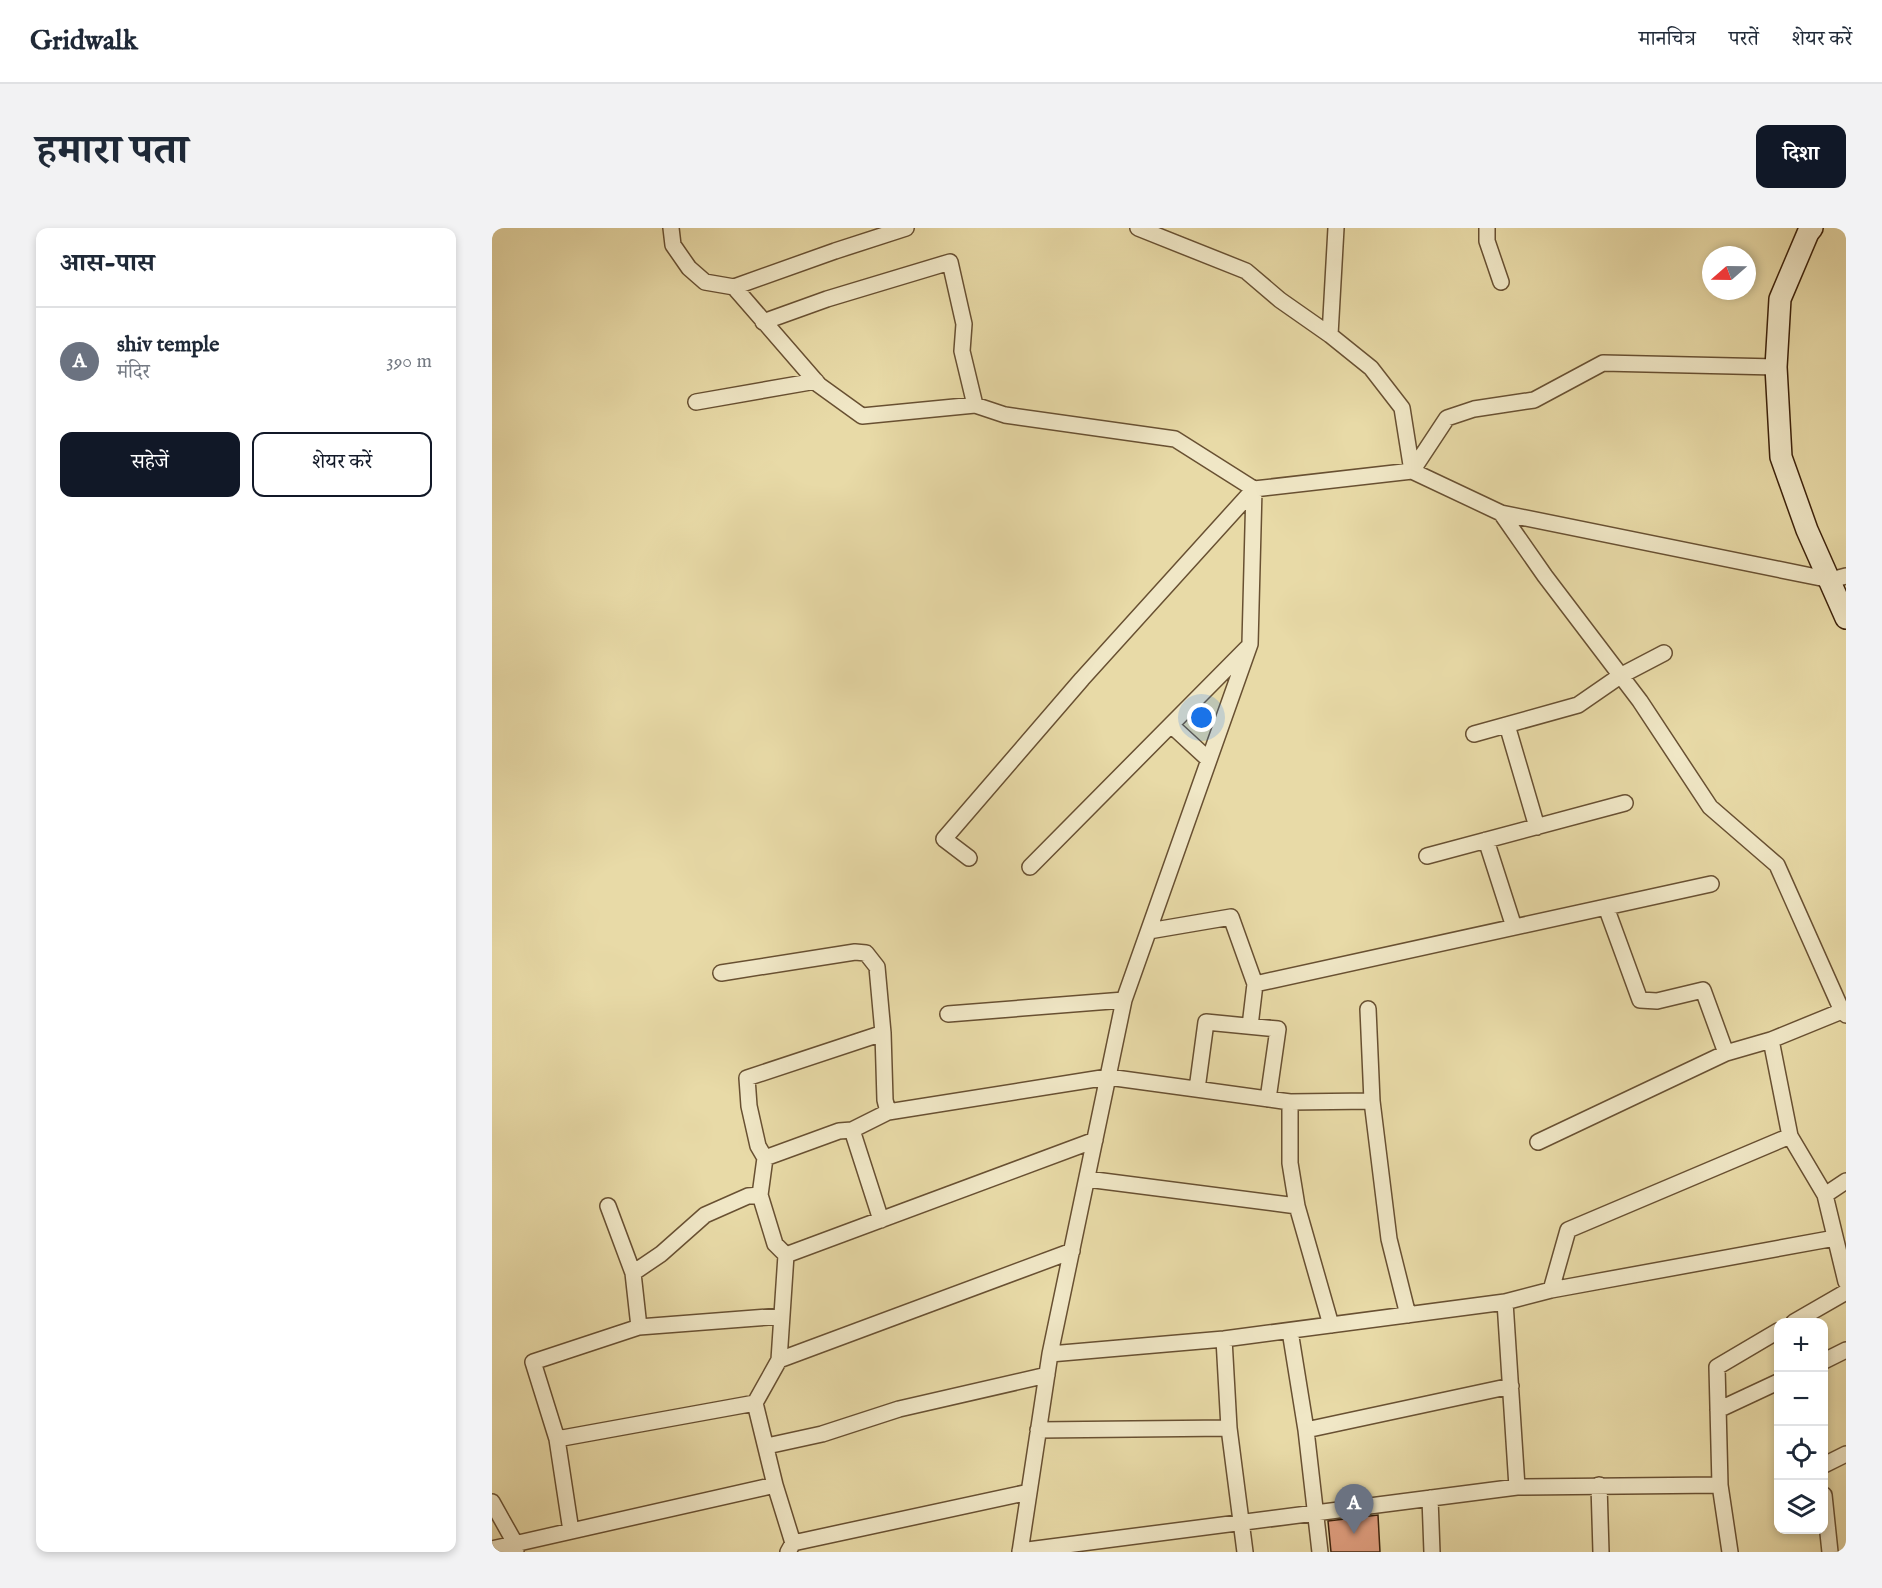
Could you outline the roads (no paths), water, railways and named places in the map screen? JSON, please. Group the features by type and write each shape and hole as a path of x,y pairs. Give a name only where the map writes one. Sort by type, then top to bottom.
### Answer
{"street":[{"path":"671,228 673,244 689,268 705,282 734,287 906,228"},
{"path":"1138,228 1246,271 1280,300 1330,335 1371,368 1402,408 1412,471"},
{"path":"1330,335 1336,228"},
{"path":"1487,228 1488,241 1501,282"},
{"path":"1812,228 1780,299 1776,367 1781,457 1807,530 1838,578 1846,618"},
{"path":"763,322 827,299 950,262 964,324 962,351 975,405"},
{"path":"734,287 816,381 862,416 975,405 1005,415 1175,439 1254,489 1412,471 1501,513 1838,578"},
{"path":"1412,471 1447,418 1474,409 1534,400 1603,363 1776,367"},
{"path":"696,402 816,381"},
{"path":"1254,489 1250,644 1124,1000 1050,1354 1020,1552 1111,1546 1241,1522 1517,1487 1720,1485"},
{"path":"969,858 944,839 1082,679 1254,489"},
{"path":"1501,513 1545,576 1640,701 1710,807 1777,865 1844,1013 1771,1040 1726,1053 1538,1142"},
{"path":"1030,867 1250,644"},
{"path":"1474,734 1578,705 1620,676 1664,653"},
{"path":"1171,725 1209,760"},
{"path":"1507,725 1537,827"},
{"path":"1427,856 1625,803"},
{"path":"1486,840 1514,927"},
{"path":"1255,984 1711,884"},
{"path":"1606,907 1640,1000 1657,1001 1703,990 1726,1053"},
{"path":"1149,931 1231,917 1255,984 1250,1026"},
{"path":"721,973 866,952 877,967 884,1033 885,1100 888,1112"},
{"path":"948,1014 1124,1000"},
{"path":"1368,1009 1372,1101 1389,1239 1408,1315"},
{"path":"1197,1089 1206,1022 1278,1029 1268,1099"},
{"path":"884,1033 747,1078 749,1106 758,1146 765,1158 760,1195 775,1244 786,1255 779,1360 755,1403 790,1547 1029,1492"},
{"path":"1771,1040 1790,1136 1825,1195 1845,1274"},
{"path":"765,1158 839,1131 852,1130 888,1112 1108,1077 1290,1102 1372,1101"},
{"path":"1290,1102 1290,1162 1297,1206 1331,1325"},
{"path":"852,1130 881,1220"},
{"path":"1551,1290 1568,1230 1790,1136"},
{"path":"786,1255 1095,1140"},
{"path":"1086,1179 1297,1206"},
{"path":"1825,1195 1846,1181"},
{"path":"633,1273 661,1254 705,1215 748,1196 760,1195"},
{"path":"608,1206 633,1273 639,1327"},
{"path":"1050,1354 1224,1339 1505,1302 1551,1290 1835,1238"},
{"path":"779,1360 1072,1251"},
{"path":"1802,1318 1846,1292"},
{"path":"1505,1302 1517,1487"},
{"path":"571,1531 557,1439 533,1362 639,1327 782,1316"},
{"path":"1290,1330 1306,1430 1320,1552"},
{"path":"1730,1552 1720,1485 1717,1367 1774,1334"},
{"path":"1224,1339 1229,1428 1245,1552"},
{"path":"1828,1359 1846,1350"},
{"path":"767,1446 822,1434 899,1409 1047,1375"},
{"path":"1718,1410 1774,1384"},
{"path":"1306,1430 1511,1386"},
{"path":"557,1439 755,1403"},
{"path":"1038,1430 1229,1428"},
{"path":"1828,1463 1846,1454"},
{"path":"492,1549 515,1548 571,1531 775,1485"},
{"path":"1599,1485 1601,1552"},
{"path":"1430,1498 1432,1552"},
{"path":"492,1502 515,1548"},
{"path":"1828,1533 1830,1552"}],"place":[{"name":"shiv temple","path":"1354,1534"}]}
